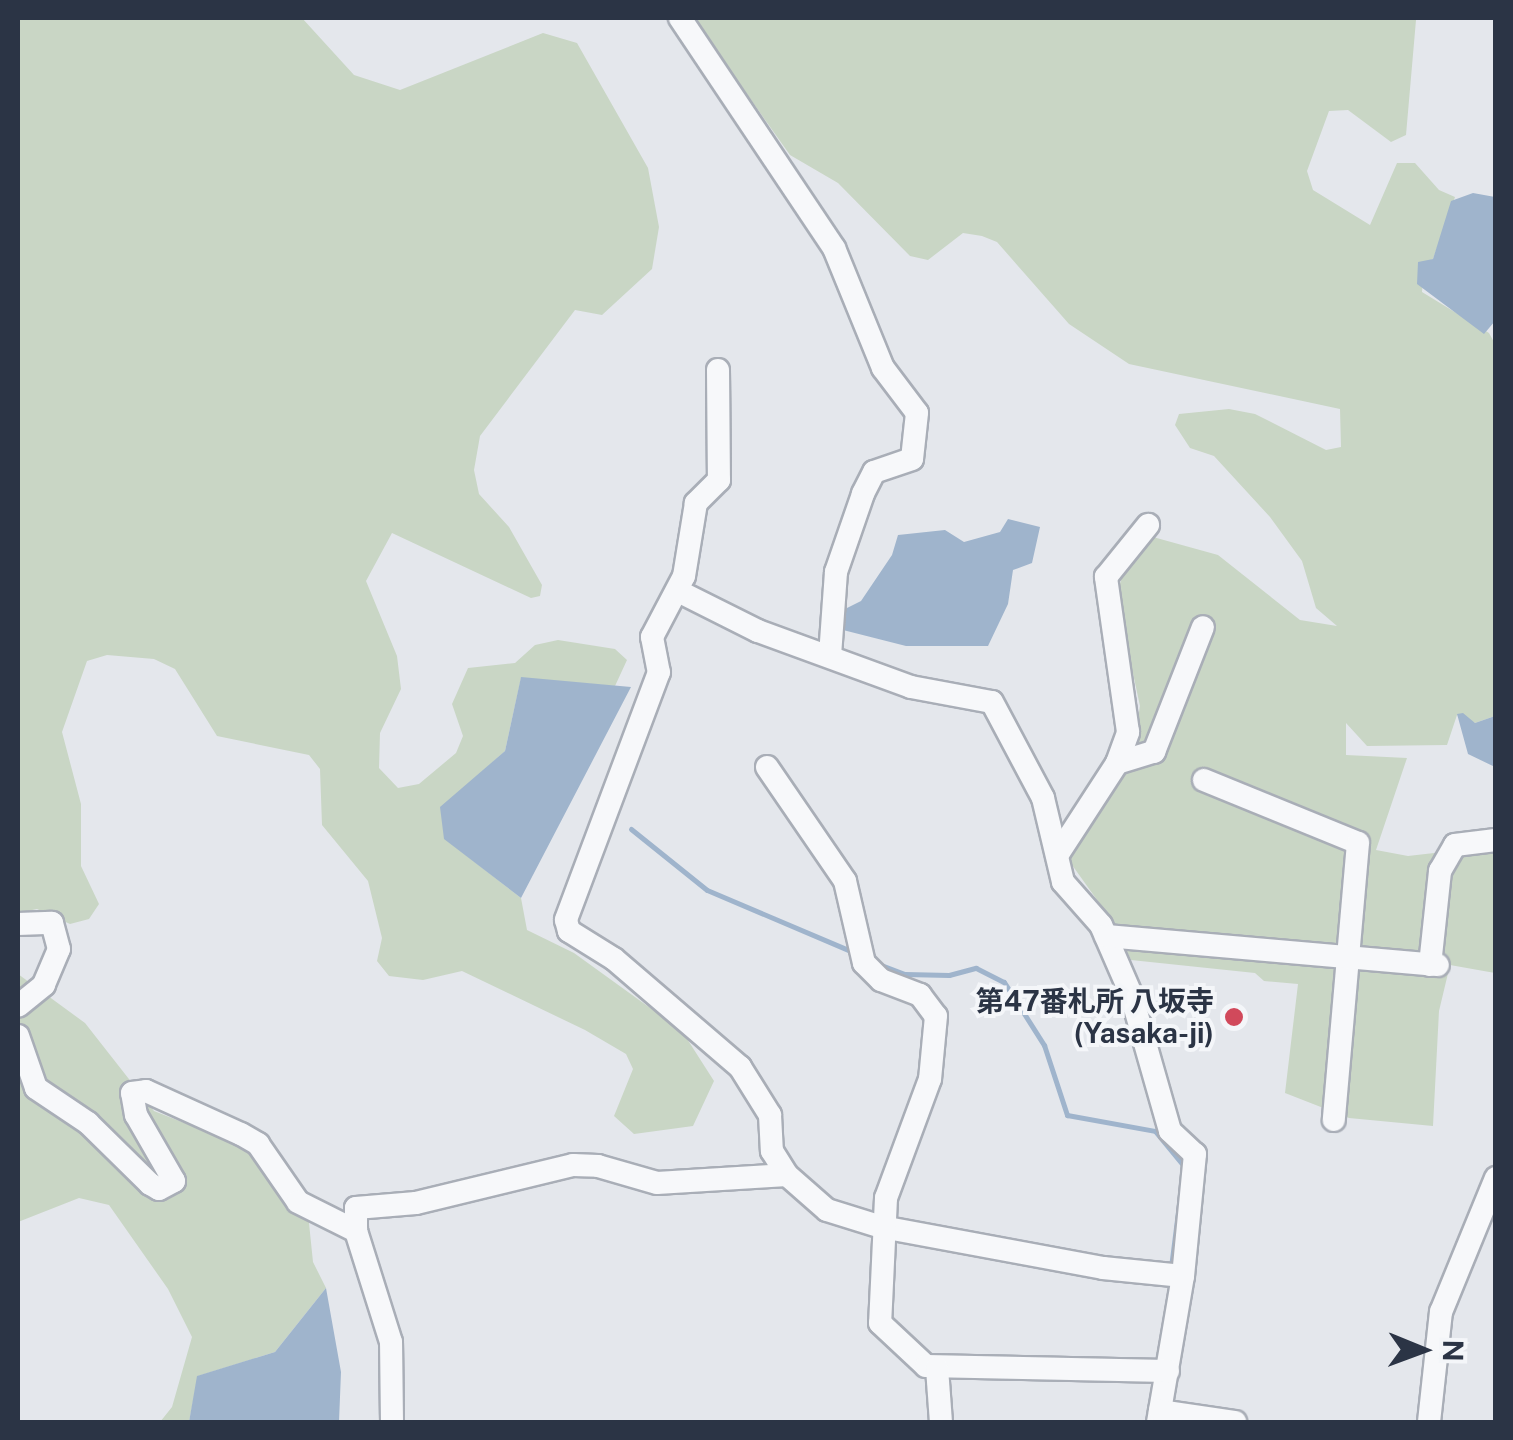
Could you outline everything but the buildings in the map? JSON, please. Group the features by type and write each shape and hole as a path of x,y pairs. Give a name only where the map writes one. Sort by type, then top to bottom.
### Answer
{"street":[{"path":"680,18 834,248 882,368 917,413 912,460 874,472 863,494 836,572 830,655"},
{"path":"718,370 722,468 719,480 696,503 694,540 678,590 652,637 659,672 566,920 570,931 614,959 740,1068 770,1115 772,1150 787,1175 827,1210 882,1227 1103,1268 1184,1276"},
{"path":"1058,854 1117,762 1129,712 1106,577 1148,525"},
{"path":"678,590 758,631 911,687 992,702 1043,798 1063,882 1106,936 1132,994 1170,1131 1195,1154 1184,1276 1159,1417 1235,1422"},
{"path":"1117,762 1154,752 1203,627"},
{"path":"767,768 845,882 862,957 881,980 920,994 936,1016 930,1078 882,1227 880,1323 926,1366 937,1368 1168,1371"},
{"path":"1204,780 1358,843 1334,1120"},
{"path":"1106,936 1434,965 1440,871 1454,846 1496,840"},
{"path":"18,924 52,922 59,949 44,985 18,1006"},
{"path":"18,1036 36,1088 88,1124 150,1184 159,1188 174,1181 130,1100 132,1093 146,1091 258,1144 298,1202 356,1231"},
{"path":"392,1422 392,1342 356,1231 356,1208 416,1203 573,1166 657,1183 787,1175"},
{"path":"1429,1422 1441,1312 1496,1178"},
{"path":"937,1368 941,1422"}],"green space":[{"path":"18,18 302,18 354,75 400,90 543,33 577,43 648,168 659,227 652,269 602,315 575,310 480,436 474,470 479,494 509,527 542,585 540,596 531,598 392,533 366,581 397,656 401,689 380,733 379,768 398,788 419,784 456,753 463,736 452,704 468,668 515,663 535,645 558,640 615,649 627,660 615,686 521,678 505,751 475,778 444,838 521,898 527,930 574,953 682,1031 714,1081 693,1126 634,1134 614,1116 633,1069 626,1054 585,1030 462,971 423,980 389,976 377,961 382,938 368,881 322,825 320,769 309,755 217,736 175,669 154,659 107,655 87,661 62,732 81,804 81,866 99,904 89,919 70,924 37,909 18,913"},
{"path":"693,18 1416,20 1406,135 1391,142 1348,110 1329,111 1307,171 1313,190 1370,225 1397,163 1415,163 1439,190 1455,197 1433,259 1424,263 1422,292 1489,333 1495,344 1495,716 1475,723 1457,715 1447,745 1367,746 1346,723 1346,755 1407,758 1376,850 1408,856 1495,846 1495,973 1450,965 1439,1011 1433,1126 1349,1118 1285,1093 1298,984 1264,981 1255,973 1131,960 1115,925 1067,858 1135,737 1140,706 1116,594 1128,562 1153,537 1218,555 1300,620 1337,626 1316,608 1302,561 1270,517 1214,456 1190,448 1175,425 1179,414 1229,409 1255,414 1326,450 1341,447 1340,409 1129,364 1069,324 997,242 982,236 963,233 928,260 910,256 838,183 790,155"},
{"path":"18,974 85,1023 154,1111 273,1158 306,1194 313,1262 326,1288 275,1352 198,1376 189,1422 160,1422 172,1407 192,1337 168,1289 109,1205 79,1198 18,1222"}],"water":[{"path":"1473,193 1495,197 1495,321 1484,334 1417,284 1418,262 1433,259 1451,201"},
{"path":"1008,519 1040,527 1032,563 1013,570 1008,604 988,646 906,646 843,630 843,610 861,601 892,555 898,535 945,530 964,542 1000,532"},
{"path":"521,677 631,687 521,898 444,839 440,807 505,751"},
{"path":"1463,713 1475,723 1495,716 1495,767 1468,754 1457,714"},
{"path":"326,1288 341,1372 339,1422 189,1422 197,1376 275,1352"}],"waterway":[{"path":"631,829 707,890 853,952"},
{"path":"881,965 905,974 949,975 976,968 1004,982 1044,1045 1067,1115 1155,1131 1183,1165"},
{"path":"1171,1267 1180,1196"}],"place":[{"name":"第47番札所 八坂寺 (Yasaka-ji)","path":"1234,1017"}]}
